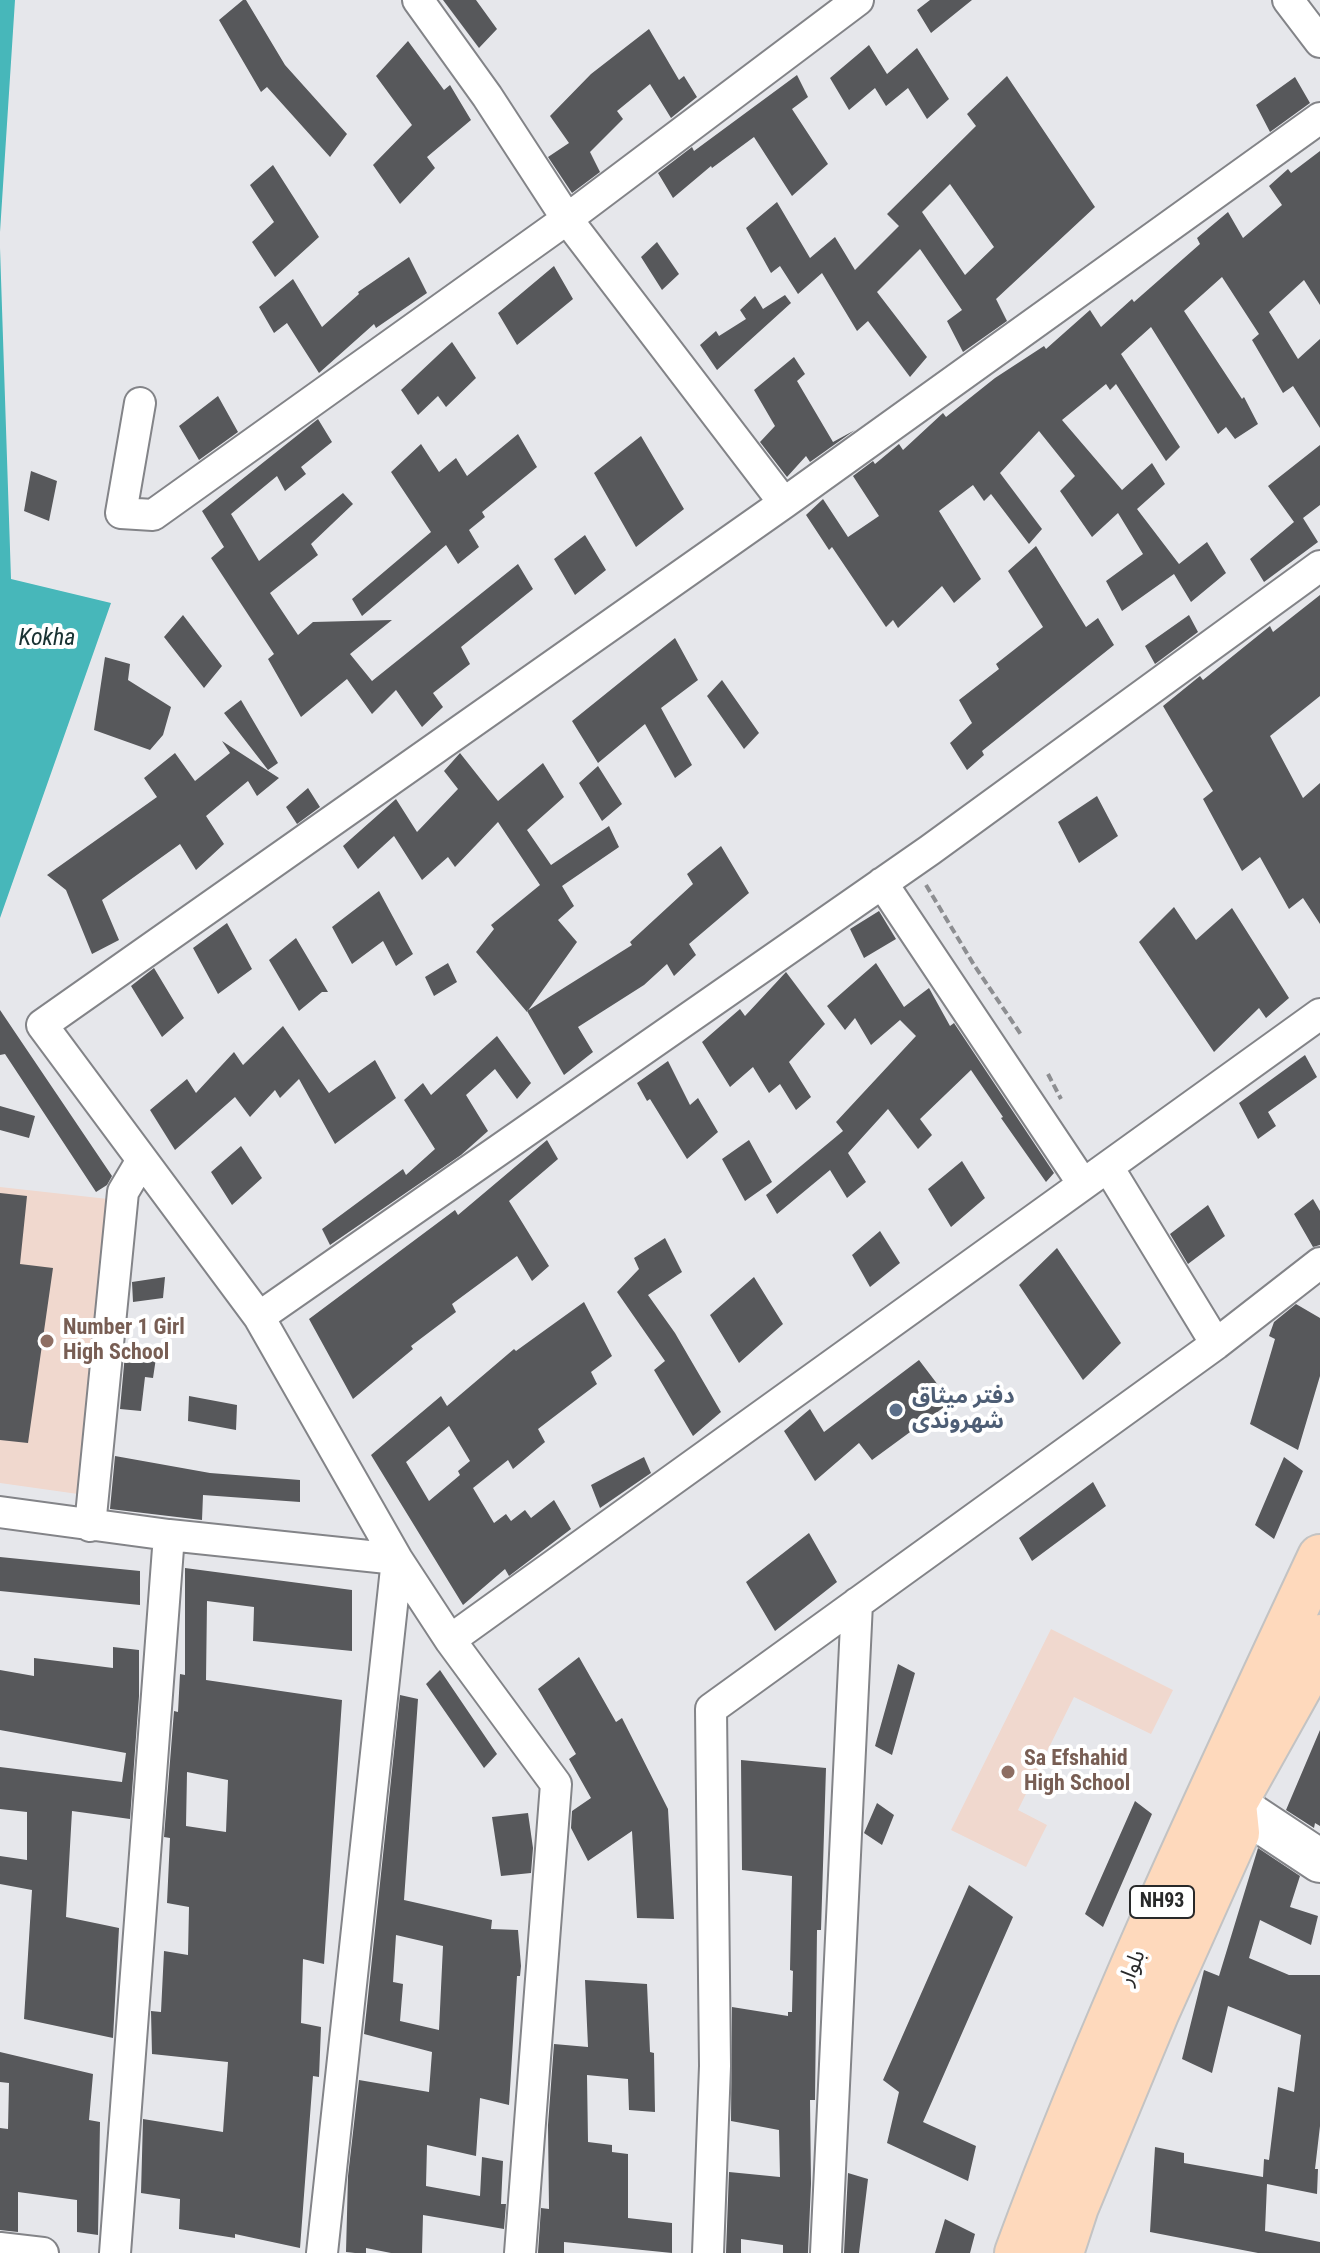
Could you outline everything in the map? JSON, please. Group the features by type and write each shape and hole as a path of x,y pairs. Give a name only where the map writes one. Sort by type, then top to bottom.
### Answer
{"main road":[{"name":"بلوار","path":"1017,2253 1052,2158 1182,1854 1320,1557"},
{"name":"بلوار","path":"1061,2253 1076,2207 1156,2014 1237,1833 1234,1804 1300,1686 1320,1637"}],"street":[{"path":"418,0 487,96 567,219 784,503"},
{"path":"140,403 121,513 153,515 567,219 858,0"},
{"path":"1288,0 1320,42"},
{"path":"520,2253 556,1784 450,1640 397,1559 259,1317 42,1025 784,503 1320,118"},
{"path":"259,1317 913,862 1320,566"},
{"path":"882,883 1083,1184"},
{"path":"450,1640 1320,1014"},
{"path":"90,1526 123,1192 142,1160"},
{"path":"1108,1167 1216,1344"},
{"path":"708,2253 715,2066 711,1709 1216,1344 1320,1263"},
{"path":"0,1512 90,1526 397,1559"},
{"path":"115,2253 169,1535"},
{"path":"322,2253 397,1559"},
{"path":"826,2253 857,1603"},
{"path":"1234,1804 1320,1861"},
{"path":"0,2248 43,2253"}],"path":[{"path":"913,862 974,965 1022,1036"}],"shaded area":[{"name":"Number 1 Girl High School","path":"0,1187 108,1199 78,1494 0,1483"},
{"name":"Sa Efshahid High School","path":"1051,1629 1173,1690 1151,1734 1074,1697 1018,1810 1047,1825 1026,1867 951,1830"}],"water":[{"path":"0,0 15,0 0,232"},
{"name":"Kokha","path":"0,248 11,579 111,603 0,918"}],"building":[{"path":"246,0 285,65 347,134 330,157 267,87 261,92 219,20"},
{"path":"443,0 476,0 497,29 479,48"},
{"path":"930,0 972,0 931,33 917,10"},
{"path":"649,29 679,80 684,76 697,97 671,118 650,84 617,111 623,119 590,152 600,172 572,193 548,157 569,143 550,116 591,74"},
{"path":"408,41 444,90 450,85 471,120 427,157 435,168 400,204 373,165 412,125 376,76"},
{"path":"869,45 887,74 917,48 949,99 927,119 908,88 886,106 875,88 849,110 830,78"},
{"path":"797,75 808,97 792,109 828,164 792,196 754,137 711,166 673,198 658,173 692,147 694,151"},
{"path":"1007,76 1095,207 996,299 1007,321 963,352 947,321 962,310 920,249 877,292 927,357 910,377 868,321 857,331 822,273 798,294 780,266 771,273 746,228 777,202 810,258 835,237 855,270 899,226 887,214 976,126 967,114","holes":["950,184 994,247 965,275 922,212"]},
{"path":"1295,77 1310,103 1270,132 1256,105"},
{"path":"1320,151 1320,305 1304,280 1269,312 1298,359 1320,339 1320,428 1293,386 1283,393 1252,340 1259,334 1222,277 1184,311 1242,399 1244,397 1258,424 1235,439 1226,427 1218,434 1151,327 1121,354 1180,447 1166,461 1116,384 1110,390 1106,384 1062,420 1122,490 1152,463 1165,484 1137,509 1179,564 1207,542 1226,573 1191,602 1174,574 1122,611 1106,581 1143,554 1118,513 1092,537 1060,491 1075,476 1039,431 1000,473 1042,529 1029,544 991,494 984,501 973,485 939,511 981,579 954,603 942,586 898,628 893,620 886,627 832,547 829,550 806,515 823,499 848,537 879,516 853,476 873,461 875,464 899,444 903,450 943,413 946,417 995,378 1044,346 1046,349 1090,310 1101,327 1200,244 1197,238 1228,212 1243,238 1282,205 1269,186 1288,169 1291,173"},
{"path":"273,165 319,237 275,277 252,242 274,222 250,185"},
{"path":"657,242 679,274 662,290 641,257"},
{"path":"409,257 427,293 376,328 374,324 319,373 287,323 274,333 259,307 293,279 322,327 358,292"},
{"path":"554,266 573,299 517,345 498,313"},
{"path":"785,295 791,303 717,370 700,345 716,331 719,336 746,319 740,310 755,296 763,309"},
{"path":"452,342 476,378 446,407 438,396 418,415 401,390"},
{"path":"794,357 805,374 797,381 833,442 855,430 810,462 806,456 787,477 760,442 775,426 754,390"},
{"path":"218,396 238,432 199,460 179,426"},
{"path":"318,419 332,442 301,467 306,474 285,491 277,476 231,514 259,561 343,493 353,504 311,544 318,555 270,593 298,635 313,622 392,620 350,654 372,681 518,564 533,589 461,647 470,664 433,693 443,707 422,727 396,690 372,714 347,679 301,717 268,659 274,654 211,558 224,547 202,511"},
{"path":"518,434 537,467 482,512 485,517 469,530 479,547 458,564 446,545 362,616 352,599 431,532 391,472 421,444 439,472 456,458 467,476"},
{"path":"641,436 684,509 636,547 594,473"},
{"path":"1320,445 1320,505 1303,518 1318,542 1264,582 1250,559 1294,522 1268,486"},
{"path":"31,471 57,481 49,521 24,511"},
{"path":"585,535 606,570 575,595 554,559"},
{"path":"1036,546 1086,627 1098,618 1114,645 982,751 984,755 967,770 950,743 972,723 959,700 999,669 996,664 1043,627 1008,571"},
{"path":"1320,595 1320,696 1270,736 1303,798 1320,783 1320,924 1303,898 1289,909 1260,857 1242,871 1203,799 1213,791 1163,706 1200,676 1203,680 1270,626 1273,632"},
{"path":"183,615 222,666 204,688 164,637"},
{"path":"1189,615 1198,632 1155,664 1145,646"},
{"path":"675,638 698,680 661,708 692,765 675,778 645,724 598,763 572,721"},
{"path":"105,657 130,664 128,680 171,707 163,735 150,750 94,730"},
{"path":"722,680 759,733 744,749 707,696"},
{"path":"241,700 278,763 268,770 224,713"},
{"path":"222,741 279,778 257,796 248,781 206,816 224,844 196,870 180,844 102,900 119,940 92,954 66,890 47,875 157,797 144,778 175,753 195,781 230,753"},
{"path":"460,753 498,801 543,763 564,797 527,830 551,865 609,826 619,847 562,886 574,906 558,920 577,942 527,1012 476,952 494,929 491,925 540,885 498,822 455,867 448,857 422,880 394,836 358,869 343,846 396,799 417,832 458,789 444,771"},
{"path":"598,766 622,804 602,821 579,783"},
{"path":"308,788 320,807 297,824 286,807"},
{"path":"1097,796 1118,836 1079,863 1058,822"},
{"path":"721,846 749,893 689,944 696,955 674,976 667,964 644,985 578,1027 593,1052 564,1075 527,1011 632,945 630,942 693,884 687,874"},
{"path":"379,891 413,954 396,966 383,941 352,964 332,927"},
{"path":"1174,907 1196,940 1232,908 1289,998 1266,1018 1259,1008 1214,1052 1139,942"},
{"path":"879,911 896,939 864,958 850,929"},
{"path":"227,923 252,969 218,994 193,948"},
{"path":"296,938 328,992 322,992 299,1011 269,960"},
{"path":"448,963 457,982 434,996 425,977"},
{"path":"876,963 904,1007 929,988 950,1026 954,1023 1054,1173 1046,1182 971,1070 920,1119 932,1135 918,1149 888,1109 848,1153 866,1182 847,1198 830,1170 777,1214 766,1195 843,1131 836,1122 916,1036 900,1020 871,1045 855,1018 845,1030 827,1006"},
{"path":"154,968 184,1018 162,1037 131,986"},
{"path":"786,972 825,1024 789,1062 811,1097 796,1110 780,1084 769,1093 753,1067 730,1087 702,1042 740,1009 745,1016"},
{"path":"0,1010 112,1176 107,1185 96,1192 5,1054 0,1055"},
{"path":"283,1026 329,1093 375,1060 396,1098 335,1144 299,1079 280,1098 275,1090 250,1117 235,1097 175,1150 150,1110 187,1079 196,1093 234,1052 243,1065"},
{"path":"497,1036 531,1083 517,1099 495,1069 466,1095 488,1131 461,1155 330,1245 322,1229 403,1169 406,1175 435,1149 404,1100 423,1083 431,1095"},
{"path":"1305,1055 1317,1077 1268,1112 1276,1126 1258,1139 1239,1103"},
{"path":"668,1061 690,1105 698,1098 718,1132 687,1159 637,1083"},
{"path":"0,1106 35,1116 29,1138 0,1130"},
{"path":"547,1140 558,1159 509,1201 549,1266 532,1281 517,1256 452,1304 456,1312 411,1346 413,1349 353,1399 309,1319 455,1210 458,1215"},
{"path":"749,1140 772,1182 745,1201 722,1159"},
{"path":"241,1146 262,1178 232,1205 211,1172"},
{"path":"962,1161 985,1198 951,1227 928,1189"},
{"path":"0,1193 27,1196 20,1264 53,1268 28,1443 0,1440"},
{"path":"1313,1199 1320,1211 1320,1245 1313,1247 1294,1214"},
{"path":"1208,1205 1225,1236 1188,1264 1170,1234"},
{"path":"880,1231 900,1263 870,1287 852,1255"},
{"path":"665,1238 682,1272 648,1295 675,1333 721,1412 693,1436 654,1370 665,1361 617,1292 639,1269 634,1258"},
{"path":"1057,1248 1121,1343 1083,1380 1019,1285"},
{"path":"165,1277 163,1298 133,1302 132,1282"},
{"path":"754,1277 783,1324 739,1363 710,1315"},
{"path":"584,1302 612,1356 591,1372 597,1384 538,1429 545,1442 513,1469 508,1460 473,1488 494,1523 506,1514 511,1521 525,1510 531,1518 554,1500 571,1529 509,1576 505,1569 463,1605 371,1455 441,1396 447,1406 514,1349 516,1351","holes":["449,1426 470,1461 458,1471 460,1475 429,1501 406,1462"]},
{"path":"1296,1304 1320,1318 1320,1376 1298,1450 1250,1424 1275,1339 1269,1336 1274,1322"},
{"path":"125,1354 156,1358 153,1378 145,1377 141,1411 120,1409"},
{"name":"دفتر میثاق شهروندی","path":"919,1360 951,1402 872,1460 859,1443 815,1481 784,1431 810,1409 824,1432"},
{"path":"189,1396 237,1405 236,1430 188,1421"},
{"path":"115,1456 210,1473 300,1480 300,1502 203,1495 202,1520 110,1509"},
{"path":"644,1457 651,1473 600,1508 591,1485"},
{"path":"1284,1457 1303,1471 1274,1539 1255,1525"},
{"path":"1093,1482 1106,1506 1032,1561 1019,1538"},
{"path":"809,1533 837,1582 775,1631 746,1582"},
{"path":"0,1557 140,1571 140,1605 0,1591"},
{"path":"185,1568 352,1590 352,1651 253,1641 254,1607 207,1601 206,1680 342,1700 324,1964 303,1959 301,2023 321,2027 319,2077 313,2076 300,2248 235,2234 235,2238 179,2229 180,2199 141,2193 143,2119 223,2132 228,2062 152,2054 151,2011 161,2012 164,1951 188,1955 189,1907 167,1903 170,1838 164,1837 174,1711 178,1712 180,1674 185,1675","holes":["187,1772 228,1780 226,1832 186,1826"]},
{"path":"113,1647 139,1650 139,1696 130,1819 72,1811 66,1917 119,1928 113,2038 24,2019 32,1890 0,1884 0,1856 27,1860 27,1812 0,1809 0,1767 122,1782 126,1753 0,1730 0,1670 34,1676 34,1658 113,1668"},
{"path":"579,1657 616,1722 622,1718 668,1809 674,1919 637,1918 632,1831 588,1861 571,1828 572,1811 591,1798 569,1759 576,1754 538,1689"},
{"path":"898,1664 915,1673 892,1755 875,1746"},
{"path":"440,1670 497,1754 484,1768 426,1684"},
{"path":"400,1695 418,1699 404,1900 492,1920 491,1929 518,1930 521,1966 520,1976 517,1976 509,2105 480,2098 476,2156 427,2145 426,2186 480,2196 482,2157 503,2161 501,2204 506,2204 504,2229 423,2215 422,2253 391,2253 366,2248 366,2253 346,2252 348,2176 359,2080 429,2092 432,2052 364,2034","holes":["396,1935 443,1946 439,2030 400,2021 403,1984 393,1982"]},
{"path":"1320,1730 1320,1826 1315,1823 1314,1828 1286,1810"},
{"path":"741,1760 826,1768 821,1930 817,1930 815,2100 810,2100 808,2253 783,2253 783,2245 741,2239 741,2253 726,2253 729,2172 780,2177 779,2130 731,2121 732,2007 788,2016 788,2012 792,2012 792,1876 742,1870"},
{"path":"1135,1801 1152,1814 1103,1927 1085,1914"},
{"path":"877,1803 894,1815 882,1845 864,1833"},
{"path":"528,1813 533,1848 531,1873 501,1876 492,1817"},
{"path":"1258,1848 1300,1876 1290,1907 1318,1916 1311,1945 1260,1920 1249,1958 1289,1975 1320,1975 1317,2194 1267,2184 1265,2231 1320,2242 1320,2253 1258,2253 1150,2232 1155,2147 1184,2153 1184,2163 1263,2177 1264,2159 1269,2160 1278,2087 1294,2092 1301,2035 1228,2006 1212,2073 1182,2059 1204,1970 1219,1976"},
{"path":"969,1885 1013,1917 923,2122 976,2146 968,2181 887,2143 899,2092 883,2080"},
{"path":"585,1980 647,1984 650,2052 654,2053 655,2112 629,2110 628,2079 587,2075 588,2142 612,2145 612,2152 628,2154 628,2218 672,2223 672,2253 564,2242 564,2253 538,2253 541,2208 549,2209 548,2125 554,2044 588,2047"},
{"path":"0,2052 93,2074 89,2120 100,2122 98,2235 77,2232 77,2200 18,2192 18,2232 0,2230 0,2128 8,2129 9,2083 0,2082"},
{"path":"848,2173 868,2179 859,2253 844,2253"},
{"path":"945,2219 975,2234 970,2253 935,2253"}],"place":[{"name":"Number 1 Girl High School","path":"47,1341"},
{"name":"دفتر میثاق شهروندی","path":"896,1410"},
{"name":"Sa Efshahid High School","path":"1008,1772"}]}
